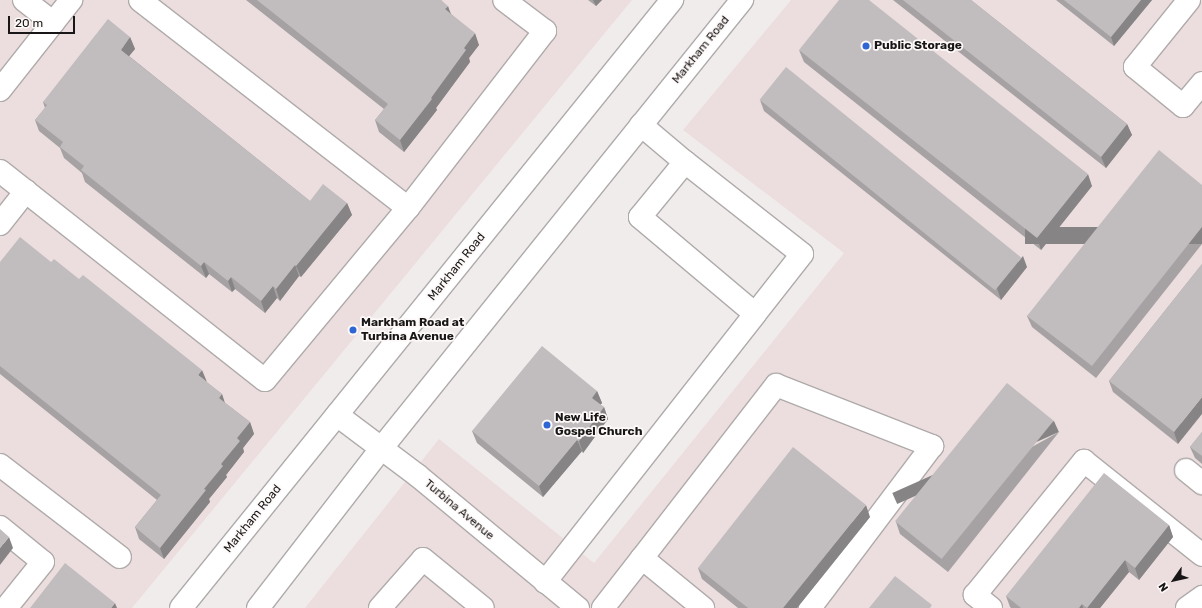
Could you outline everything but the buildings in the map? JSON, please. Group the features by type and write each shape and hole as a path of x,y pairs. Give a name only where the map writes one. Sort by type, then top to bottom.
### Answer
{"main road":[{"path":"24,0 53,23"},
{"path":"0,90 71,0"},
{"path":"140,0 408,208"},
{"path":"0,171 265,380 408,208 545,31 504,0"},
{"name":"Markham Road","path":"181,608 672,0"},
{"name":"Markham Road","path":"262,607 380,450 742,0"},
{"path":"1189,0 1135,67 1183,106 1202,83"},
{"path":"545,582 802,254 685,162 641,125"},
{"path":"685,162 640,217 755,314"},
{"path":"0,224 26,191"},
{"path":"603,608 776,385 932,446 810,608"},
{"name":"Turbina Avenue","path":"337,415 380,450 417,475 545,582 568,605"},
{"path":"991,608 974,594 1084,461 1202,555"},
{"path":"0,465 120,557"},
{"path":"0,527 43,562 6,608"},
{"path":"642,558 703,608"},
{"path":"380,608 424,559 483,608"},
{"path":"1186,608 1202,597"}],"shaded area":[{"path":"0,0 632,0 132,608 0,608"},
{"path":"791,0 1202,0 1202,608 305,608 439,439 594,563 844,253 683,130"}],"place":[{"name":"Public Storage","path":"866,46"},
{"name":"Markham Road at Turbina Avenue","path":"353,330"},
{"name":"New Life Gospel Church","path":"547,425"}]}
